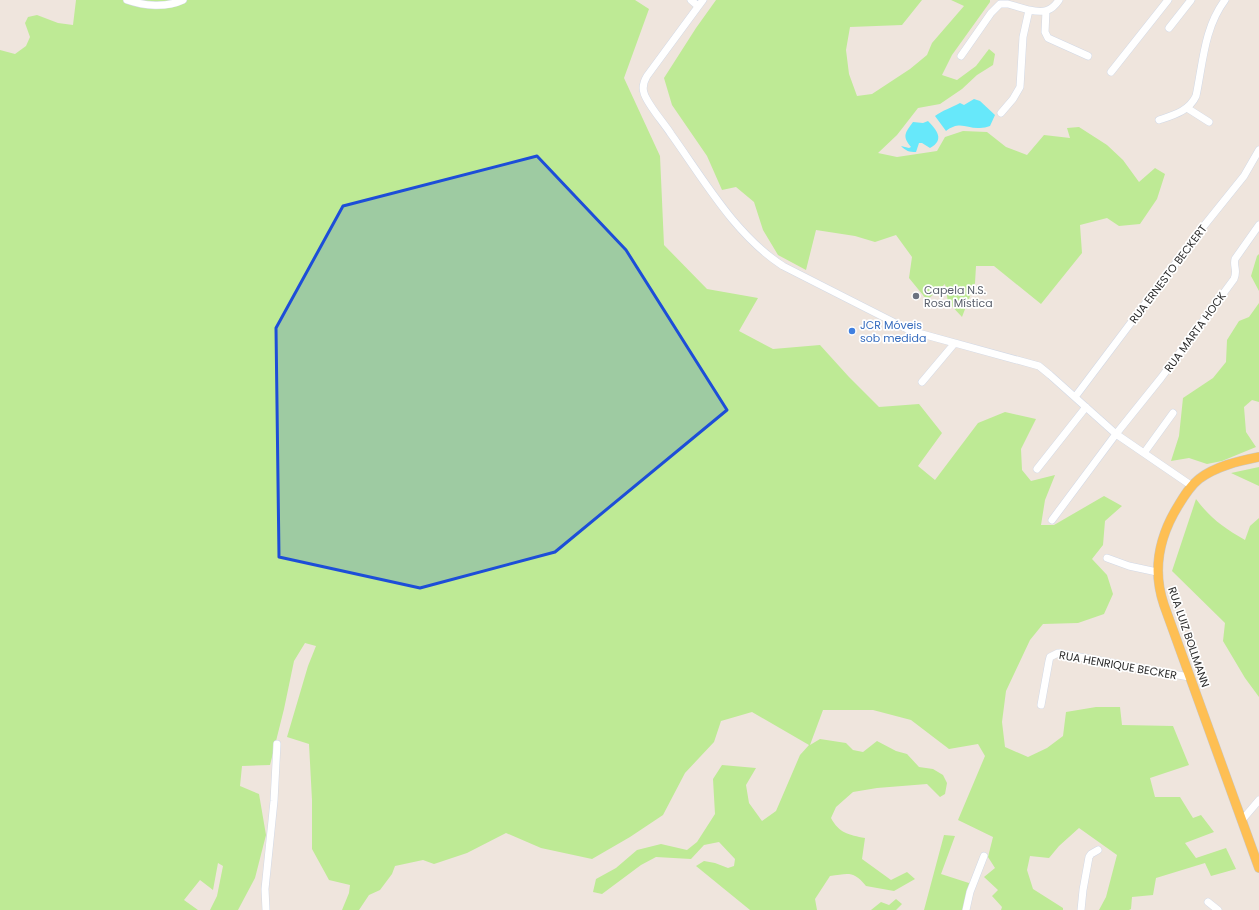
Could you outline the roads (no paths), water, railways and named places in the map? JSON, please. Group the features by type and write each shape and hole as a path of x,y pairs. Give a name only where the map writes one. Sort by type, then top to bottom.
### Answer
{"main road":[{"name":"RUA LUIZ BOLLMANN","path":"1259,457 1214,470 1200,478 1192,486 1174,512 1164,532 1157,572 1161,597 1259,868"}],"street":[{"path":"127,0 146,5 175,4 183,0"},
{"path":"691,0 701,3 647,76 643,88 645,96 713,193 742,231 763,252 792,271 919,334 1039,366 1116,434 1192,486"},
{"path":"961,56 991,13 1000,4 1008,4 1040,12 1053,8 1059,0"},
{"path":"1111,72 1168,0"},
{"path":"1169,28 1191,0"},
{"path":"1159,120 1187,108 1196,96 1204,50 1212,22 1217,11 1225,0"},
{"path":"1001,112 1013,99 1020,87 1023,37 1029,10"},
{"path":"1046,11 1045,32 1048,38 1088,56"},
{"path":"1187,108 1209,122"},
{"name":"RUA ERNESTO BECKERT","path":"1075,397 1244,176 1259,150"},
{"name":"RUA MARTA HOCK","path":"1052,520 1116,434 1161,378 1234,279 1236,273 1234,263 1235,259 1259,225"},
{"path":"922,382 954,344"},
{"path":"1037,468 1086,407"},
{"path":"1144,452 1173,413"},
{"path":"1107,558 1129,566 1157,572"},
{"name":"RUA HENRIQUE BECKER","path":"1040,705 1048,661 1050,657 1058,652 1189,677"},
{"path":"266,910 265,890 274,801 277,744"},
{"path":"1242,820 1259,800"},
{"path":"1081,910 1089,857 1090,854 1098,850"},
{"path":"966,910 970,892 984,856"},
{"path":"1208,902 1218,910"}],"water":[{"path":"974,99 980,101 995,115 990,126 975,128 959,125 946,131 935,116 960,103 964,105"},
{"path":"928,121 937,131 938,138 935,145 930,148 922,143 919,143 916,152 911,152 904,149 901,146 911,147 906,140 906,134 913,122 923,123"}],"place":[{"name":"Capela N.S. Rosa Mística","path":"916,296"},
{"name":"JCR Móveis sob medida","path":"852,331"}]}
